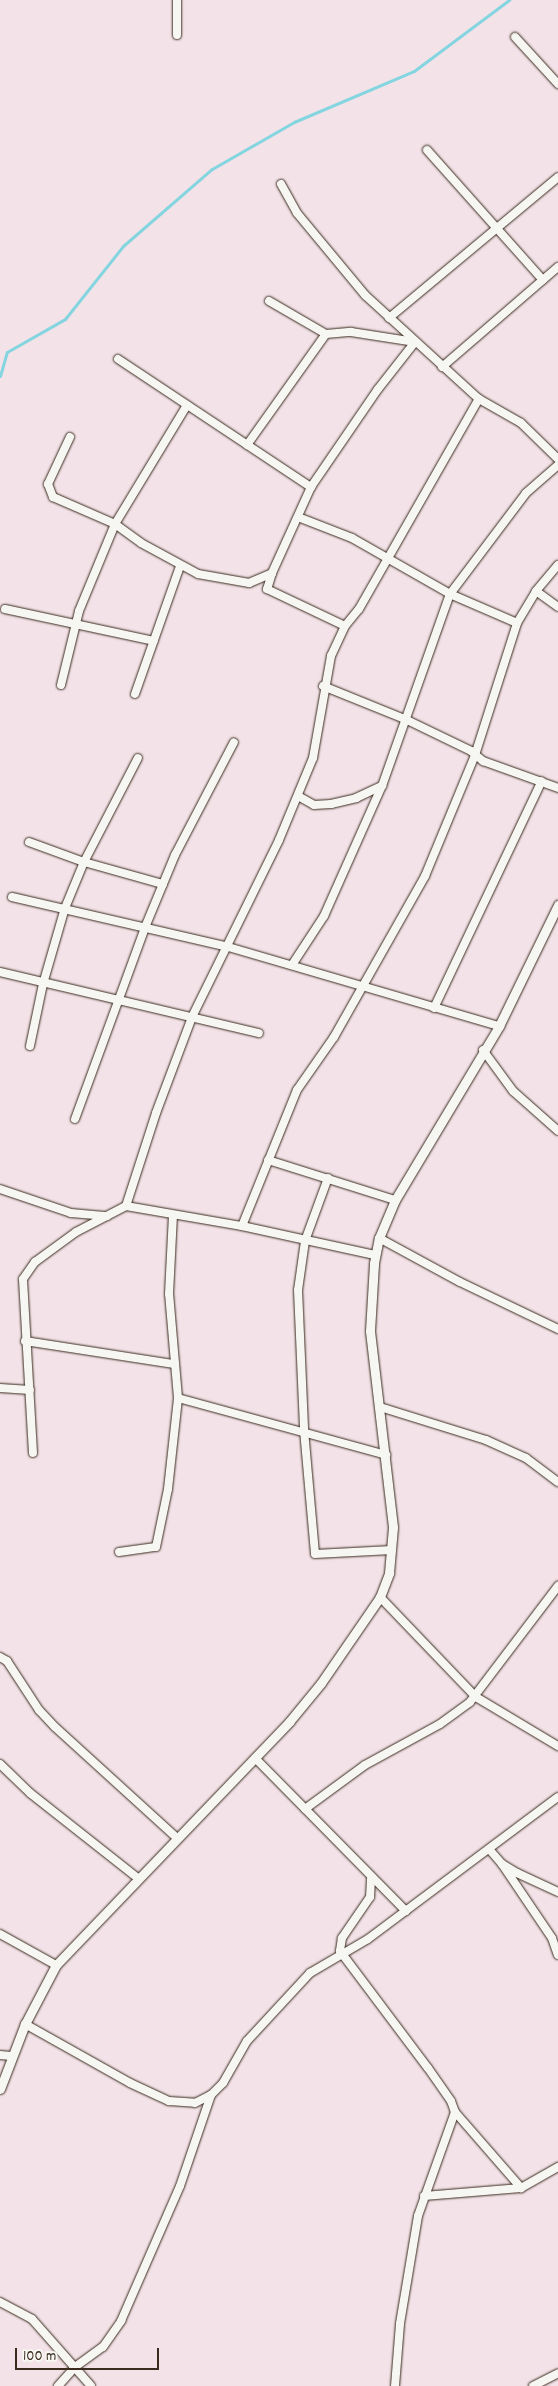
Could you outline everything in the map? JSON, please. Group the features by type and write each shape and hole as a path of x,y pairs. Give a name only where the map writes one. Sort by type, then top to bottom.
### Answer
{"street":[{"path":"177,0 177,35"},
{"path":"515,37 558,84"},
{"path":"427,150 543,280"},
{"path":"389,318 558,177"},
{"path":"281,184 297,213 364,295 479,399 522,423 558,459"},
{"path":"442,367 558,267"},
{"path":"269,301 326,334 351,332 415,342"},
{"path":"247,445 326,334"},
{"path":"344,626 267,589 311,487 378,389 415,342"},
{"path":"118,359 311,487"},
{"path":"34,1453 25,1341 23,1279 29,1267 76,1232 111,1216 126,1206 156,1113 192,1017 298,796 313,758 323,686 331,656 344,626 359,609 479,399"},
{"path":"61,685 75,622 115,524 187,406"},
{"path":"70,437 50,478 49,493 115,524 180,566 198,574 249,583 272,574"},
{"path":"292,965 324,916 382,786 407,720 450,594 526,493 558,465"},
{"path":"298,518 352,538 450,594 517,623"},
{"path":"242,1226 298,1090 365,986 425,876 475,755 517,623 536,591 558,565"},
{"path":"135,694 180,566"},
{"path":"536,591 558,606"},
{"path":"5,609 75,622 154,641"},
{"path":"323,686 407,720 475,755 483,762 558,788"},
{"path":"75,1119 146,925 163,884 234,742"},
{"path":"30,1046 43,984 65,908 84,862 138,758"},
{"path":"434,1008 542,781"},
{"path":"298,796 314,805 331,804 356,798 382,786"},
{"path":"29,842 84,862 163,884"},
{"path":"12,896 146,925 225,946 498,1026"},
{"path":"0,2088 25,2024 56,1965 255,1758 321,1683 380,1597 389,1573 393,1527 370,1331 375,1255 379,1238 395,1200 498,1026 558,905"},
{"path":"0,972 43,984 119,998 259,1033"},
{"path":"483,1050 513,1091 558,1131"},
{"path":"268,1160 395,1200"},
{"path":"328,1178 305,1241 298,1317 304,1430 315,1554 392,1550"},
{"path":"0,1189 72,1212 111,1216"},
{"path":"126,1206 242,1226 375,1255"},
{"path":"119,1552 152,1549 158,1544 168,1489 178,1398 169,1294 173,1215"},
{"path":"379,1238 558,1329"},
{"path":"25,1341 174,1364"},
{"path":"0,1388 30,1390"},
{"path":"178,1398 304,1430 386,1455"},
{"path":"380,1407 464,1432 502,1447 526,1458 558,1482"},
{"path":"305,1809 366,1765 440,1724 476,1697 558,1586"},
{"path":"380,1597 476,1697 558,1746"},
{"path":"0,1657 7,1661 39,1710 55,1727 178,1839"},
{"path":"255,1758 371,1879 406,1911"},
{"path":"0,1764 30,1793 139,1879"},
{"path":"25,2024 130,2083 169,2101 195,2103 211,2095 223,2082 247,2041 286,1996 310,1973 342,1955 406,1911 558,1797"},
{"path":"489,1849 502,1864 552,1938 558,1954"},
{"path":"502,1864 546,1889 558,1892"},
{"path":"371,1879 370,1897 340,1942 342,1955 428,2068 451,2101 455,2112 521,2188"},
{"path":"0,1934 56,1965"},
{"path":"0,2055 11,2056"},
{"path":"58,2386 75,2367 103,2347 121,2321 180,2186 211,2095"},
{"path":"395,2386 406,2278 424,2196 455,2112"},
{"path":"424,2196 521,2188 558,2167"},
{"path":"0,2302 32,2318 91,2386"},
{"path":"533,2386 558,2373"}],"waterway":[{"path":"0,376 7,352 65,319 123,246 212,169 294,122 414,71 509,0"}]}
